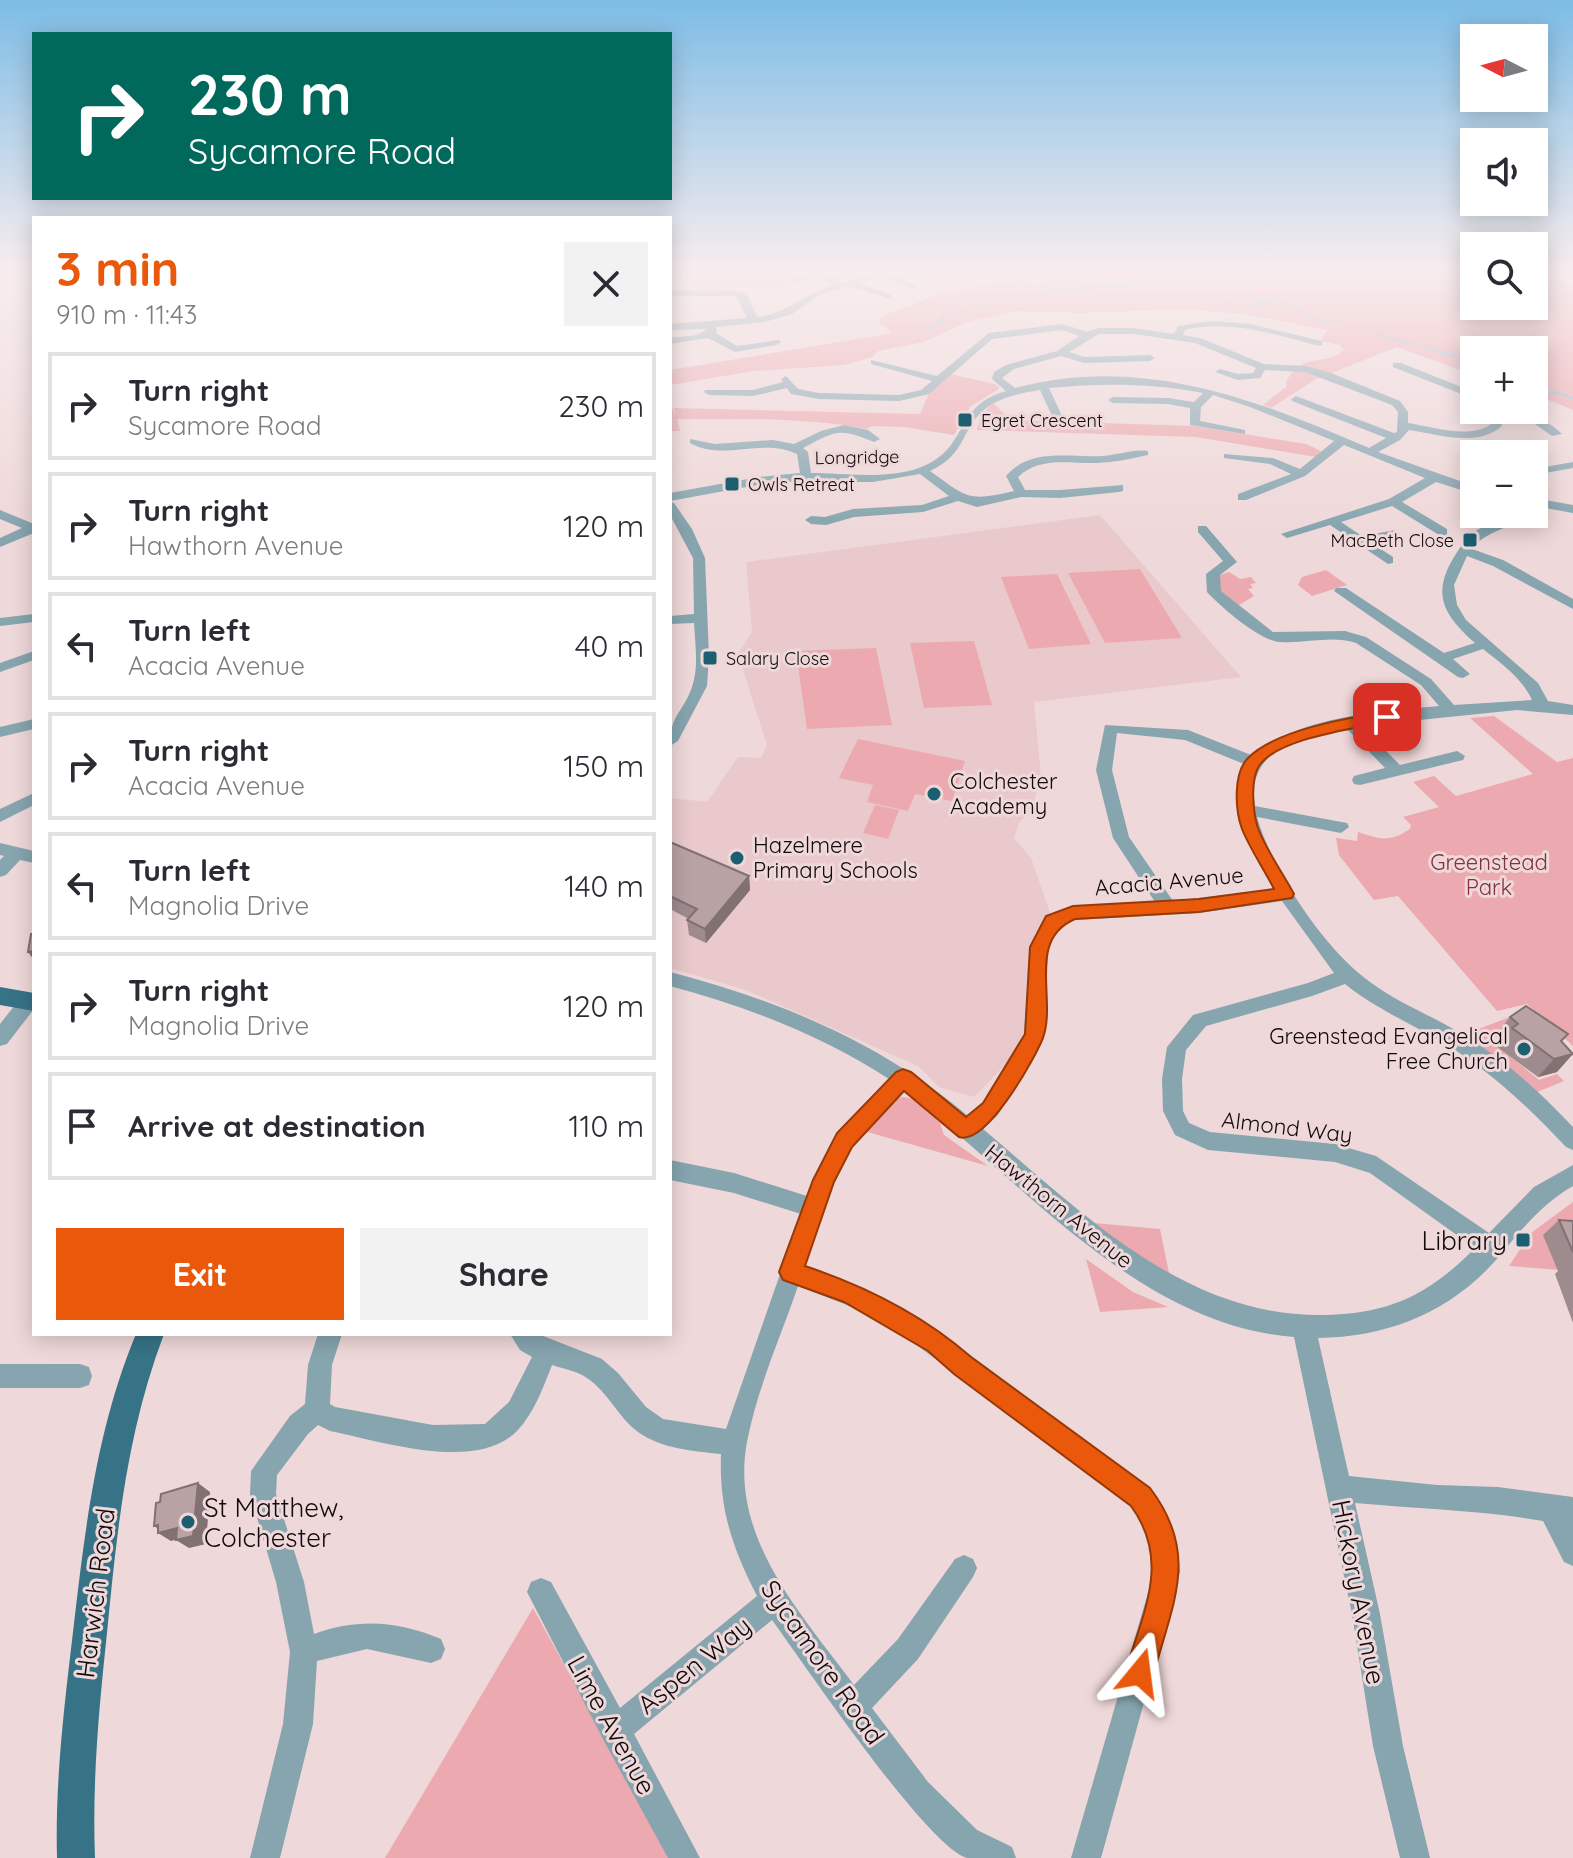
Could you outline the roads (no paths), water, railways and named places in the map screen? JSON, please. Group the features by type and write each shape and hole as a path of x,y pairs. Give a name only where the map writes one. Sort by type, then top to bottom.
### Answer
{"main road":[{"path":"0,996 32,1001"},
{"name":"Harwich Road","path":"71,1856 80,1724 112,1457 123,1406 149,1336"}],"street":[{"path":"709,392 753,393 788,381 795,392 819,396 899,398 925,392 966,356"},
{"path":"1013,392 1002,386 997,379 998,374 1010,367 1051,356"},
{"path":"1070,356 1084,360 1150,358"},
{"path":"1235,356 1262,367 1306,369 1396,403 1403,412 1405,426 1396,438 1371,451"},
{"path":"871,361 938,379"},
{"path":"1220,372 1250,378 1256,376 1262,367"},
{"path":"1402,369 1460,391"},
{"name":"Longridge","path":"672,497 806,476 883,477 921,470 948,457 981,407 1013,392 1112,380 1180,385 1210,392 1345,440 1460,486"},
{"path":"1044,388 1058,418"},
{"path":"1210,392 1196,406 1188,423 1241,432"},
{"path":"1296,399 1396,438"},
{"path":"1113,400 1168,401 1196,406"},
{"path":"1405,426 1467,434 1488,431 1495,424"},
{"path":"1542,424 1556,434"},
{"path":"696,447 717,448 755,442 795,448 825,432 843,428 860,430 874,439"},
{"path":"1242,497 1301,474 1331,447 1345,440"},
{"path":"795,448 805,459 806,476"},
{"path":"1021,493 1012,476 1016,470 1034,462 1106,459 1125,450 1144,453"},
{"path":"1228,456 1248,462 1273,461 1301,474"},
{"path":"1548,470 1571,467"},
{"path":"921,470 969,502 983,503 1021,493 1060,494 1119,488"},
{"path":"1287,534 1393,502 1434,478"},
{"path":"811,520 826,521 853,513 923,508 958,497"},
{"path":"1393,502 1443,532"},
{"path":"1548,505 1573,509"},
{"path":"672,509 697,550 701,618 700,686 672,737"},
{"path":"0,514 32,527"},
{"path":"1332,521 1388,560"},
{"path":"1492,528 1476,536 1464,551 1446,586 1448,601 1456,616 1484,644 1534,685 1542,705"},
{"path":"0,543 32,529"},
{"path":"1202,529 1231,562 1213,574 1214,592 1268,635 1287,640 1345,635 1361,640 1426,682 1450,710"},
{"path":"1361,540 1392,533"},
{"path":"1464,551 1498,563 1573,605"},
{"path":"1341,591 1463,674"},
{"path":"0,622 32,618"},
{"path":"672,620 701,618"},
{"path":"1442,658 1484,644"},
{"path":"0,668 32,656"},
{"path":"1573,710 1542,705 1450,710 1348,722 1266,751 1253,762 1247,776 1250,827 1259,849 1285,894 1347,975 1381,1000 1490,1063 1522,1089 1573,1141"},
{"path":"1348,722 1395,769"},
{"path":"0,732 32,724"},
{"path":"1168,908 1121,838 1104,770 1110,728 1188,735 1253,762"},
{"path":"1360,780 1457,756"},
{"path":"0,816 32,799"},
{"path":"1248,810 1341,827"},
{"path":"0,871 17,853"},
{"name":"Acacia Avenue","path":"967,1130 991,1109 1034,1035 1039,947 1053,921 1073,913 1168,908 1285,894"},
{"name":"Almond Way","path":"1347,975 1312,989 1200,1020 1177,1047 1175,1057 1173,1111 1182,1129 1208,1141 1335,1153 1376,1165 1493,1248"},
{"name":"Hawthorn Avenue","path":"672,980 751,1000 823,1032 903,1078 1139,1272 1183,1295 1258,1321 1304,1327 1337,1327 1410,1311 1432,1300 1493,1248 1541,1196 1573,1175"},
{"path":"0,1038 32,1001"},
{"name":"Sycamore Road","path":"903,1078 845,1140 813,1208 734,1443 733,1482 738,1520 752,1558 774,1600 917,1793 964,1850 1001,1858"},
{"path":"672,1170 734,1183 813,1208"},
{"path":"791,1272 850,1293 937,1343 962,1365 1131,1489 1155,1517 1165,1542 1167,1572 1086,1858"},
{"name":"Hickory Avenue","path":"1304,1327 1366,1614 1388,1746 1415,1858"},
{"path":"265,1858 298,1724 304,1652 290,1582 263,1494 264,1471 299,1425 317,1410 320,1365 329,1336"},
{"path":"524,1336 546,1351 596,1369 638,1416 656,1428 734,1443"},
{"path":"317,1410 330,1419 458,1440 490,1435 518,1408 531,1388 546,1351"},
{"path":"0,1376 80,1376"},
{"path":"1339,1488 1437,1498 1498,1500 1562,1509 1573,1553"},
{"path":"853,1707 908,1649 964,1568"},
{"name":"Lime Avenue","path":"541,1592 685,1858"},
{"name":"Aspen Way","path":"614,1731 774,1600"},
{"path":"304,1652 338,1639 373,1633 431,1649"}],"waterway":[{"path":"1548,393 1573,398"}],"place":[{"name":"Egret Crescent","path":"965,420"},
{"name":"Owls Retreat","path":"732,484"},
{"name":"MacBeth Close","path":"1470,540"},
{"name":"Salary Close","path":"710,658"},
{"name":"Colchester Academy","path":"934,794"},
{"name":"Hazelmere Primary Schools","path":"737,858"},
{"name":"Greenstead Evangelical Free Church","path":"1524,1049"},
{"name":"Library","path":"1523,1240"},
{"name":"St Matthew, Colchester","path":"188,1522"}],"park label":[{"name":"Greenstead Park","path":"1489,874"}]}
